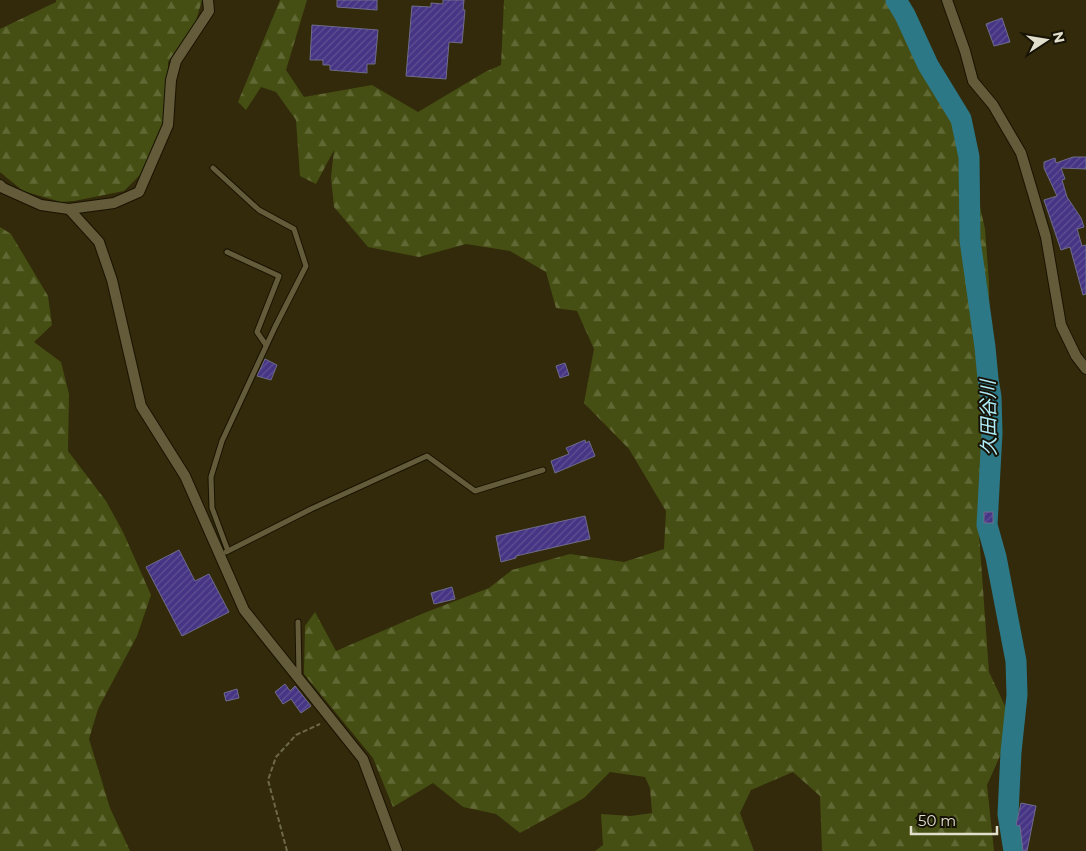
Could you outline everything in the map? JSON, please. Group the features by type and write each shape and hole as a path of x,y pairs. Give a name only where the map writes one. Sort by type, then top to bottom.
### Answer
{"street":[{"path":"0,185 41,204 69,209 114,203 139,192 168,125 171,80 176,61 209,11 208,0"},
{"path":"947,0 965,51 973,81 993,105 1021,153 1046,237 1061,325 1076,356 1086,369"},
{"path":"69,209 99,242 112,280 141,406 186,476 225,553 244,610 363,759 397,851"}],"lane":[{"path":"213,168 259,210 294,229 306,266 266,345 222,440 211,477 212,508 225,553 311,509 427,456 475,491 543,470"},
{"path":"227,252 279,276 258,332 266,345"},
{"path":"298,622 298,678"}],"path":[{"path":"287,851 268,780 276,757 296,734 331,719"}],"green space":[{"path":"56,0 202,0 196,21 168,62 169,93 162,128 142,173 124,191 61,202 23,191 0,172 0,29 56,2"},
{"path":"280,0 307,0 286,70 304,97 372,85 418,112 485,72 501,65 504,0 907,0 920,31 934,54 973,176 985,229 989,282 990,371 979,534 989,672 1014,725 987,785 994,851 822,851 820,796 793,772 751,790 740,813 754,851 595,851 603,845 601,814 631,816 652,813 650,788 645,777 610,772 584,798 520,833 496,814 463,807 433,783 393,807 373,758 304,674 305,626 315,612 336,651 424,613 489,588 512,570 570,554 624,562 664,549 666,511 629,449 584,403 594,349 577,311 556,308 546,272 510,251 466,244 419,257 368,247 334,207 331,177 334,150 316,184 300,176 296,120 276,92 261,87 246,110 238,102"},
{"path":"0,227 11,234 48,296 52,325 34,342 61,362 69,394 68,451 106,501 123,532 151,595 137,636 98,709 89,739 110,808 130,851 0,851"}],"building":[{"path":"337,0 377,0 377,10 337,7"},
{"path":"443,0 464,0 463,10 465,10 462,43 449,42 446,79 406,76 412,6 431,7 431,3 443,4"},
{"path":"1002,18 1010,42 994,46 986,24"},
{"path":"312,25 378,30 375,64 367,64 367,73 330,70 330,65 323,65 323,60 310,60"},
{"path":"1073,157 1086,157 1086,169 1061,168 1065,179 1062,180 1067,197 1081,218 1084,227 1077,229 1082,246 1086,245 1086,294 1083,295 1070,247 1061,250 1044,200 1057,196 1044,168 1044,162 1055,158 1056,163"},
{"path":"265,359 277,365 271,380 257,376"},
{"path":"565,363 569,375 560,378 556,366"},
{"path":"585,440 586,443 589,441 595,456 555,473 551,461 569,454 566,448"},
{"path":"984,512 993,512 993,523 984,523"},
{"path":"585,516 590,539 516,556 516,558 501,562 496,536"},
{"path":"179,550 195,581 209,574 229,612 182,636 146,567"},
{"path":"452,587 455,599 434,604 431,593"},
{"path":"285,684 290,691 295,686 311,706 301,713 291,699 283,704 275,692"},
{"path":"237,689 239,698 226,701 224,693"},
{"path":"1021,803 1036,806 1027,851 1023,851 1020,826 1016,825"}],"waterway":[{"name":"久田谷川","path":"896,0 928,65 961,119 969,157 970,240 991,397 992,433 987,525 996,557 1016,661 1017,695 1011,752 1008,814 1014,851"}]}
